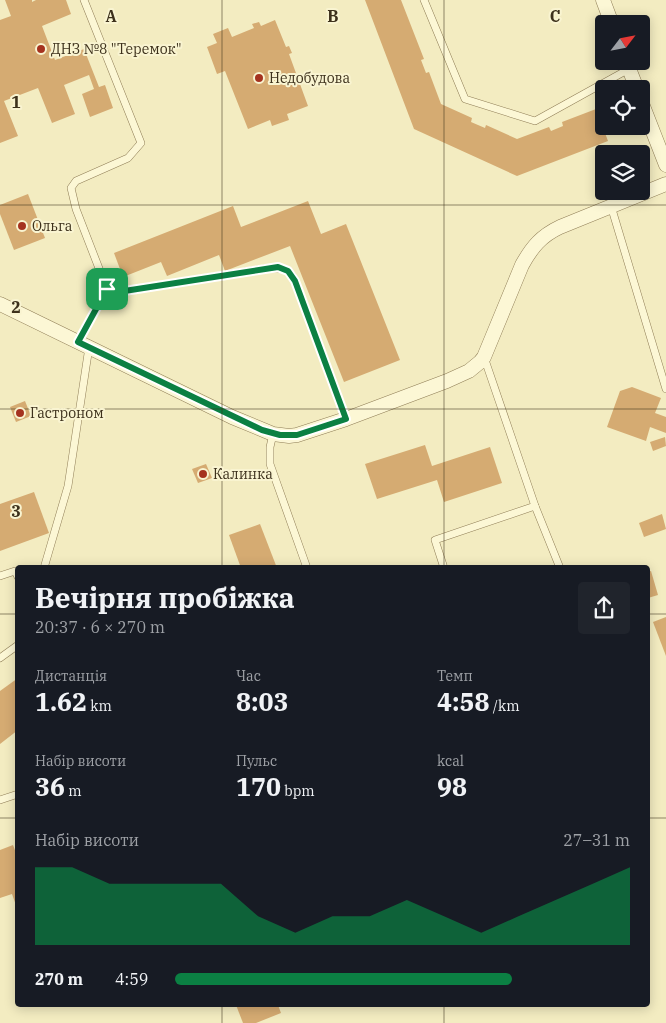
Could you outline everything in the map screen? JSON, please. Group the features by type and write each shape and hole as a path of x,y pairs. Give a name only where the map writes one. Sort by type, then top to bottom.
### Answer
{"street":[{"path":"603,0 609,15"},
{"path":"650,124 666,165"},
{"path":"0,304 232,417 273,434 297,435 346,419 469,371 484,357 522,265 536,242 560,227 666,184"}],"lane":[{"path":"45,565 68,486 83,345 107,289 76,209 71,188 76,181 128,158 133,154 140,142 84,0"},
{"path":"424,0 465,99 535,121 620,70"},
{"path":"611,206 666,389"},
{"path":"107,289 118,292 269,268 284,268 292,275 299,291 346,419"},
{"path":"484,357 535,506 559,565"},
{"path":"273,434 270,447 270,464 306,565"},
{"path":"443,565 435,540 535,506"},
{"path":"0,576 15,571"},
{"path":"0,658 15,647"},
{"path":"0,800 15,795"}],"building":[{"path":"5,0 32,0 32,2 36,0 66,0 71,14 42,26 55,60 84,49 99,87 105,85 113,108 90,117 82,94 94,89 89,75 64,85 75,114 52,123 38,88 4,101 18,136 0,143 0,20 11,16"},
{"path":"365,0 401,0 424,59 421,60 426,73 429,72 441,104 472,118 471,122 485,128 486,125 517,139 549,127 551,131 563,126 562,122 595,109 595,135 606,135 608,141 517,176 414,129"},
{"path":"275,20 286,47 289,46 292,53 289,54 308,106 287,114 289,120 272,126 270,120 248,129 225,71 217,74 207,47 217,43 213,34 228,28 232,37 254,28 252,24 259,22 261,26"},
{"name":"Ольга","path":"28,194 45,238 14,250 0,214 0,205"},
{"path":"308,201 321,234 346,224 400,360 344,382 290,246 225,271 219,255 167,276 161,262 123,277 114,253 233,206 241,227"},
{"path":"632,387 661,398 655,413 666,417 666,433 650,427 646,441 607,427 620,391"},
{"path":"25,401 31,416 16,422 10,407"},
{"path":"665,437 666,446 653,451 650,442"},
{"path":"425,445 432,466 490,447 502,483 444,502 437,480 377,499 365,464"},
{"path":"206,464 212,478 198,483 192,469"},
{"path":"34,492 49,533 0,551 0,504"},
{"path":"662,514 666,529 644,537 639,523"},
{"path":"260,524 276,565 240,565 229,535"},
{"path":"650,571 658,595 650,597"},
{"path":"666,617 666,656 653,622"},
{"path":"15,680 15,732 0,744 0,691"},
{"path":"13,845 15,850 15,902 12,894 0,898 0,850"},
{"path":"237,1007 279,1007 281,1013 256,1023 243,1023"}],"place":[{"name":"ДНЗ №8 \"Теремок\"","path":"41,49"},
{"name":"Недобудова","path":"259,78"},
{"name":"Ольга","path":"22,226"},
{"name":"Гастроном","path":"20,413"},
{"name":"Калинка","path":"203,474"}],"route":[{"path":"269,268 284,268 292,275 299,291 346,419 297,435 273,434 232,417 78,342 107,289 118,292 269,268"}]}
